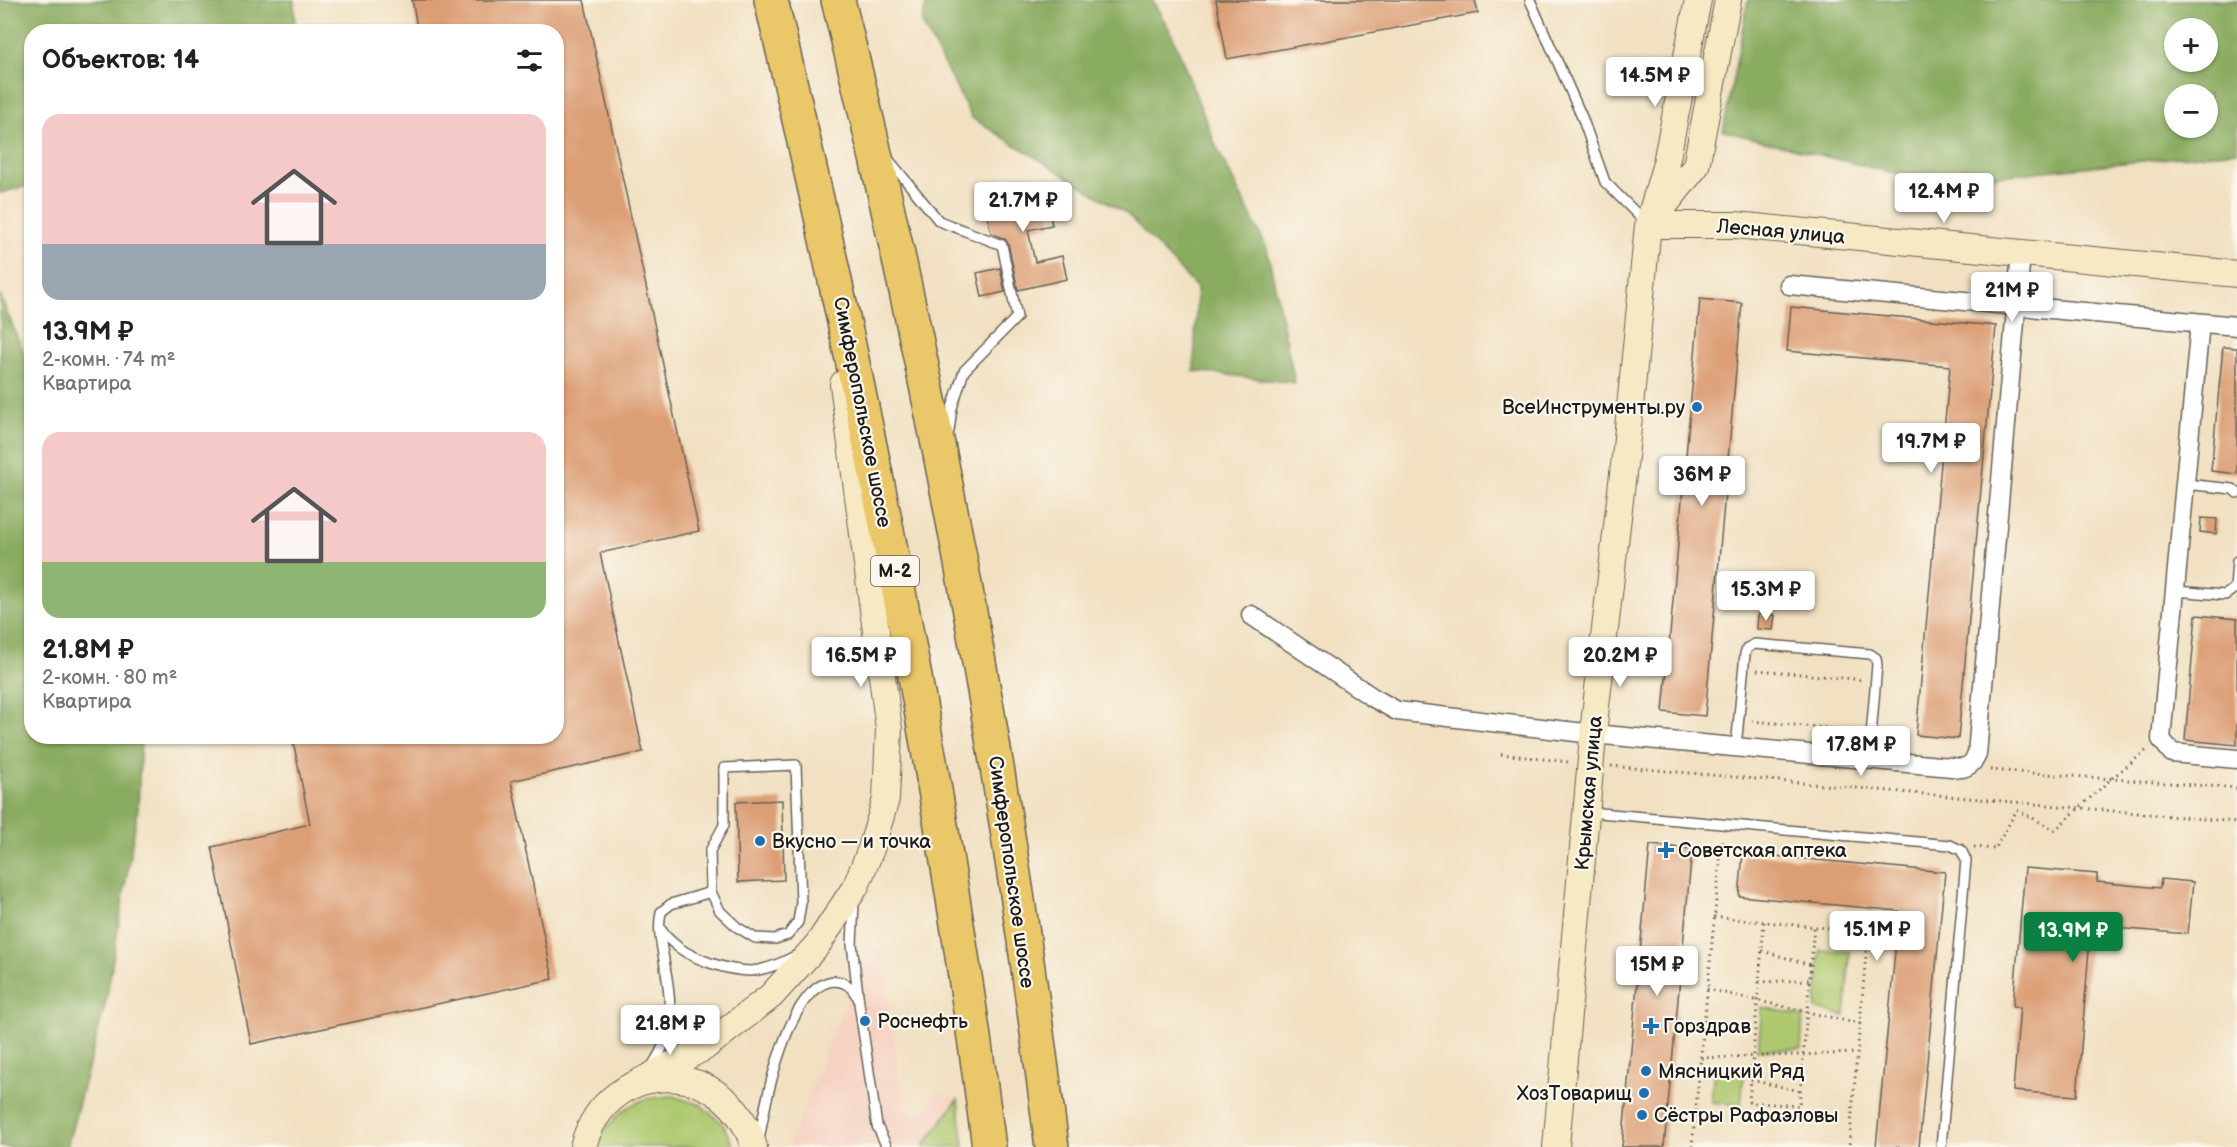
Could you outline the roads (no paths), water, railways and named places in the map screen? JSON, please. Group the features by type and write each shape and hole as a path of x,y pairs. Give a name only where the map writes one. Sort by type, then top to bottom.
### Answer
{"highway":[{"name":"Симферопольское шоссе","path":"771,0 822,214 931,755 989,1147"},
{"name":"Симферопольское шоссе","path":"838,0 873,141 944,472 993,739 1052,1147"}],"street":[{"name":"Крымская улица","path":"1556,1147 1593,735 1626,448 1648,225 1666,163 1698,0"},
{"path":"1648,225 1696,166 1728,0"},
{"path":"583,1147 587,1131 600,1110 618,1093 705,1047 771,996 818,944 856,886 871,849 886,799 889,729 871,609 822,214"},
{"name":"Лесная улица","path":"1648,225 1735,225 2237,274"},
{"path":"1251,615 1371,697 1397,711 1593,735 1962,768 1968,766 1975,760 1977,753 2021,253"},
{"path":"1789,285 2237,326"},
{"path":"2200,323 2161,739 2172,753 2237,759"},
{"path":"641,1082 665,1077 689,1080 711,1089 730,1104 740,1116 754,1147"}],"lane":[{"path":"1530,0 1582,117 1605,182 1648,225"},
{"path":"873,141 939,221 1002,245 1017,317 964,371 952,408 944,472"},
{"path":"2185,484 2233,489 2237,494"},
{"path":"2175,591 2225,596 2235,588 2237,561"},
{"path":"1736,747 1747,648 1755,644 1870,654 1876,658 1878,665 1869,759"},
{"path":"796,765 801,878 798,922 788,935 775,939 754,938 736,927 720,911 711,892 710,851 724,825 724,768 796,765"},
{"path":"1586,812 1950,845 1961,850 1966,860 1941,1147"},
{"path":"856,886 852,944 859,1003 877,1126 887,1147"},
{"path":"641,1082 659,1056 668,1034 671,1006 658,926 661,912 671,904 711,892"},
{"path":"658,926 672,943 689,954 719,966 751,971 782,963 818,944"},
{"path":"759,1147 764,1107 781,1047 798,1011 811,992 822,984 836,981 846,984 855,992 859,1003"}],"place":[{"name":"ВсеИнструменты.ру","path":"1697,407"},
{"name":"Вкусно — и точка","path":"760,841"},
{"name":"Советская аптека","path":"1666,850"},
{"name":"Роснефть","path":"865,1021"},
{"name":"Горздрав","path":"1651,1026"},
{"name":"Мясницкий Ряд","path":"1646,1071"},
{"name":"ХозТоварищ","path":"1644,1093"},
{"name":"Сёстры Рафаэловы","path":"1642,1115"}]}
